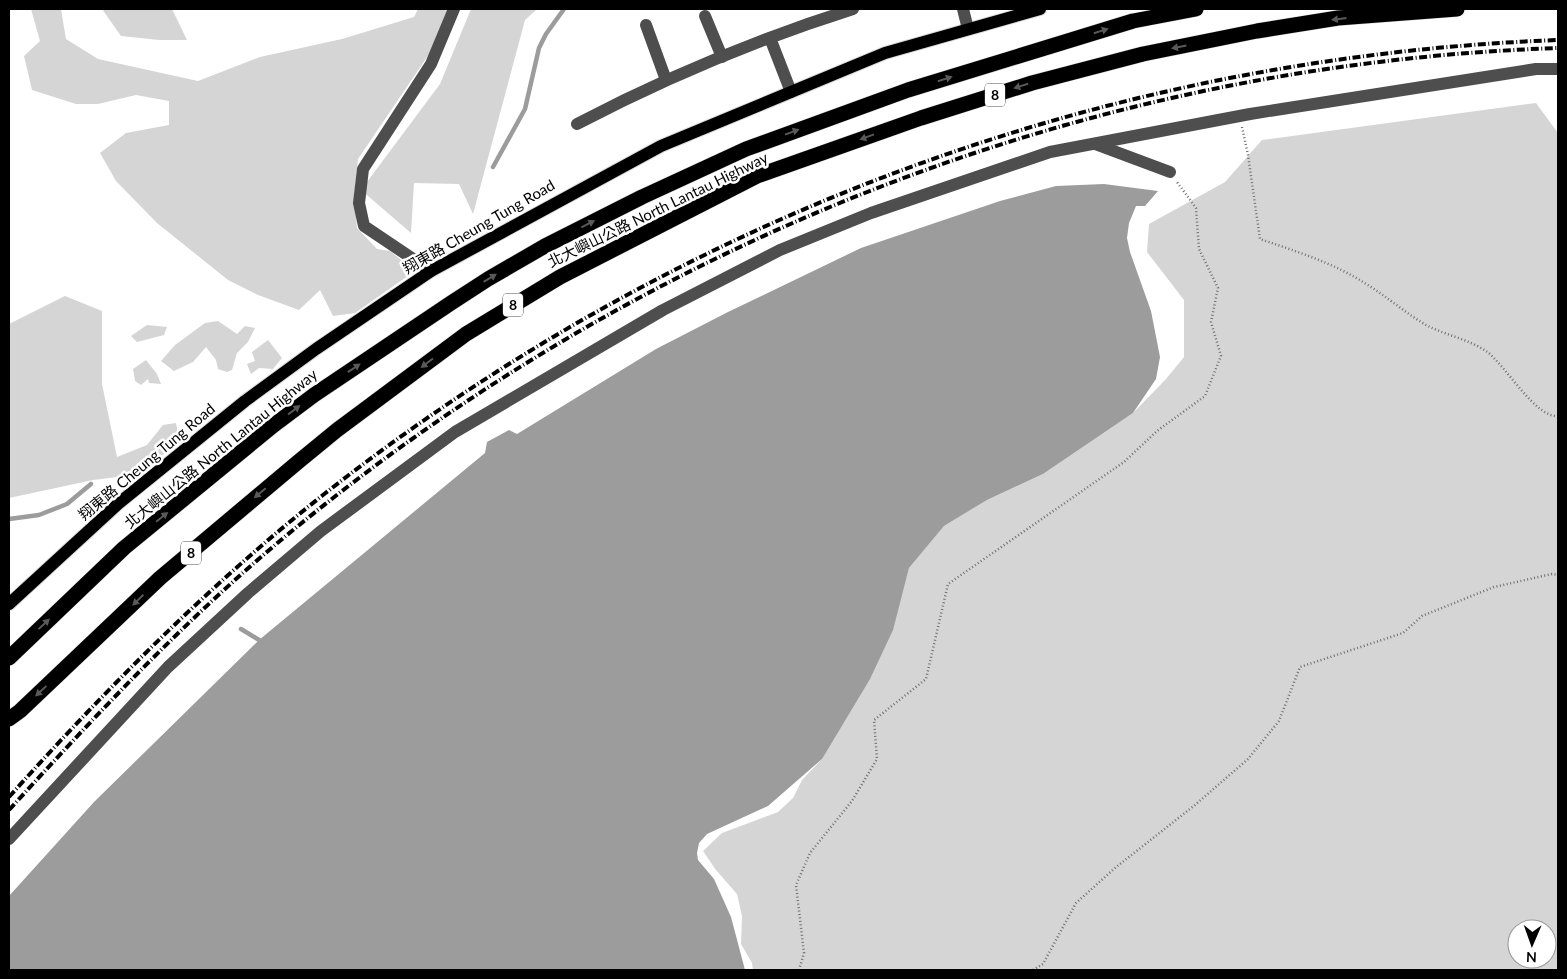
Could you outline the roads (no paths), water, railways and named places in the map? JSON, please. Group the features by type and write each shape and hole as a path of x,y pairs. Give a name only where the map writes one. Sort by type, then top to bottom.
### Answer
{"highway":[{"name":"北大嶼山公路 North Lantau Highway","path":"9,658 124,548 274,425 314,395 457,299 545,246 642,197 746,149 908,90 1132,21 1196,9"},
{"name":"北大嶼山公路 North Lantau Highway","path":"9,726 14,715 160,578 337,430 466,334 560,277 757,176 921,118 1032,83 1143,54 1257,31 1338,18 1457,9"}],"main road":[{"name":"翔東路 Cheung Tung Road","path":"9,604 119,503 245,402 316,349 431,271 661,146 885,54 1040,9"}],"lane":[{"path":"431,271 364,226 359,203 363,169 431,64 454,9"},
{"path":"577,124 666,80 770,38 815,15 853,9"},
{"path":"963,9 968,29"},
{"path":"705,16 722,57"},
{"path":"646,26 666,80"},
{"path":"770,38 791,92"},
{"path":"9,839 168,667 248,592 321,532 455,432 662,310 780,250 871,213 1050,152 1239,116 1536,70 1558,69"},
{"path":"1095,144 1170,172"}],"waterway":[{"path":"493,167 525,109 539,48 546,34 564,9"},
{"path":"9,519 39,515 67,504 91,484"},
{"path":"241,629 259,640"}],"railway":[{"path":"9,797 83,717 160,639 239,565 323,495 459,396 602,309 751,233 904,169 1063,118 1225,79 1390,53 1558,40"},
{"path":"9,810 140,670 209,604 281,540 420,433 566,339 720,257 879,188 1043,132 1211,89 1383,61 1558,48"}]}
